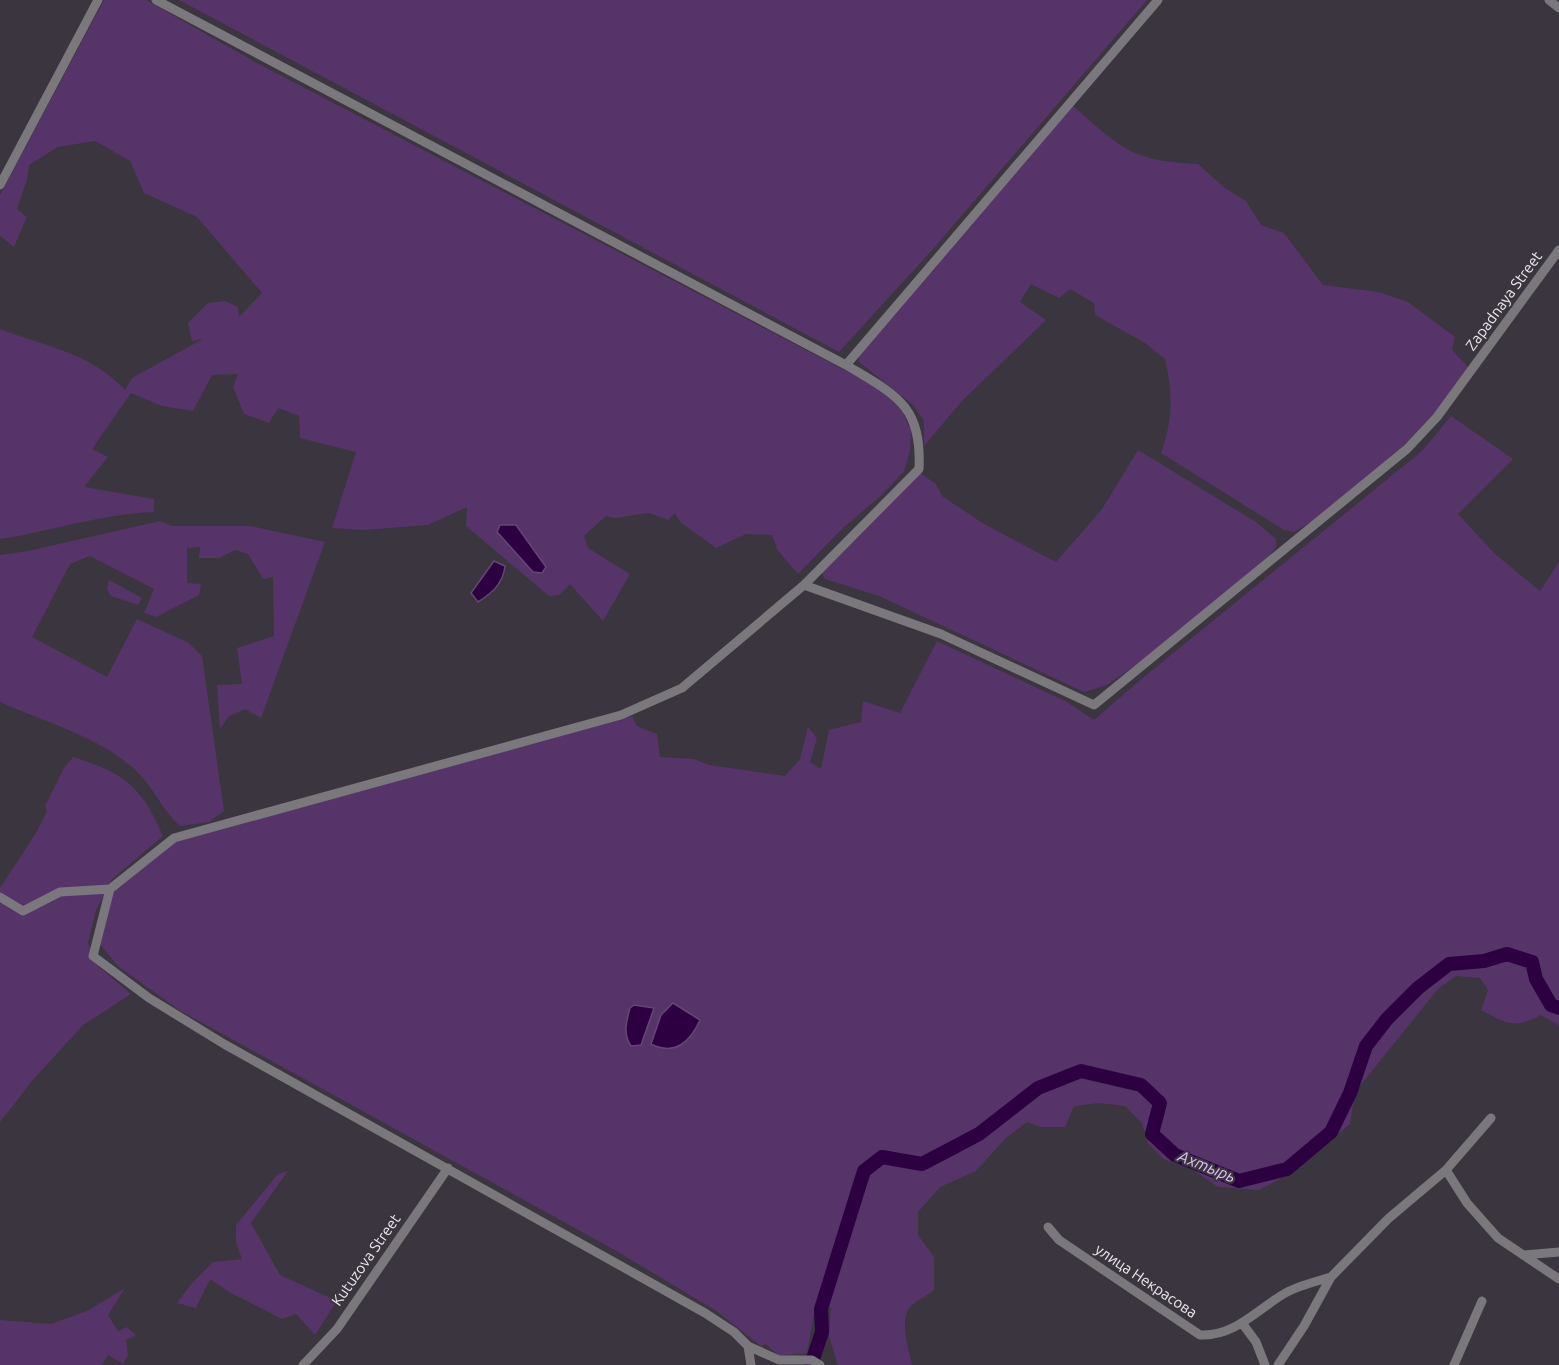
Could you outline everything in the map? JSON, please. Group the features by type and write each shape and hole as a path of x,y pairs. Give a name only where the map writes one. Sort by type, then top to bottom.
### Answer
{"street":[{"path":"0,185 98,0"},
{"path":"0,897 23,910 60,892 110,889 174,838 621,715 682,688 804,585 919,469 918,428 901,400 846,365 156,0"},
{"path":"846,365 1158,0"},
{"path":"1549,0 1559,8"},
{"name":"Zapadnaya Street","path":"804,585 940,634 1094,705 1407,449 1437,417 1474,369 1559,250"},
{"path":"110,889 93,956 149,998 224,1044 705,1313 734,1332 748,1346 779,1360 812,1360 820,1365"},
{"name":"улица Некрасова","path":"1278,1365 1304,1326 1331,1277 1389,1218 1446,1170 1491,1118"},
{"name":"Kutuzova Street","path":"303,1365 337,1329 448,1168"},
{"path":"1446,1170 1467,1203 1498,1238 1559,1279"},
{"name":"улица Некрасова","path":"1048,1227 1059,1240 1200,1335 1212,1336 1242,1323 1284,1293 1331,1277"},
{"path":"1523,1255 1559,1252"},
{"path":"1454,1365 1482,1302"},
{"path":"1242,1323 1256,1342 1265,1365"},
{"path":"748,1346 751,1365"}],"shaded area":[{"path":"104,0 146,0 257,63 875,386 898,402 911,430 910,451 904,471 883,494 843,528 798,574 777,549 772,535 746,534 716,548 680,522 675,513 668,520 649,513 615,518 606,516 584,536 588,548 630,574 603,621 570,584 560,595 549,596 466,526 467,507 428,525 363,530 332,528 356,452 300,438 299,416 278,408 269,423 244,414 233,387 238,374 212,375 193,411 162,406 131,393 92,449 108,457 84,487 154,499 154,512 96,519 0,539 0,329 82,359 111,377 125,390 132,378 203,339 192,341 188,323 208,303 225,301 238,307 239,317 262,293 197,217 144,193 130,161 95,141 58,147 29,165 27,180 17,209 27,217 14,247 0,236 0,195"},
{"path":"179,0 1147,0 933,249 839,352"},
{"path":"1072,105 1128,150 1157,160 1198,164 1225,188 1246,201 1261,225 1284,233 1323,285 1379,292 1408,302 1455,337 1452,350 1468,367 1433,417 1400,449 1311,522 1294,532 1284,530 1161,453 1170,418 1169,383 1165,359 1145,343 1095,315 1094,303 1070,289 1059,298 1031,284 1020,302 1046,320 962,401 924,446 924,421 913,405 859,362 858,355"},
{"path":"1451,416 1513,459 1458,514 1494,553 1540,591 1559,562 1559,1025 1541,1015 1517,1023 1498,1019 1481,1010 1488,990 1480,978 1456,976 1438,989 1355,1092 1350,1124 1289,1174 1259,1190 1218,1187 1193,1170 1163,1159 1148,1143 1142,1123 1125,1106 1099,1103 1074,1106 1065,1127 1040,1127 1027,1122 1006,1138 976,1171 940,1187 918,1212 918,1235 934,1257 934,1290 912,1305 907,1312 905,1327 912,1365 838,1365 829,1336 831,1307 814,1313 807,1353 779,1356 766,1344 761,1346 715,1310 613,1249 179,1010 118,966 99,943 113,891 175,842 632,716 637,726 657,734 660,757 694,759 709,765 785,776 800,759 808,727 817,738 810,762 821,769 829,730 861,722 863,701 900,713 937,641 1065,701 1094,720 1422,451"},
{"path":"1138,450 1256,522 1276,539 1276,547 1265,562 1153,653 1107,685 1084,692 879,596 825,579 821,571 920,473 936,484 942,496 984,524 1056,562 1102,509"},
{"path":"160,521 172,526 250,526 325,542 261,718 245,709 229,716 220,729 217,685 242,684 237,648 274,636 273,577 263,579 248,554 235,550 219,558 199,558 200,547 187,548 187,583 201,584 199,595 156,617 144,613 154,589 90,556 70,564 32,637 107,677 137,619 189,643 202,656 224,811 209,822 180,826 140,775 118,757 69,730 0,702 0,555 28,551"},
{"path":"500,525 516,525 546,567 542,573 533,572 497,532"},
{"path":"494,561 505,566 502,578 492,591 478,602 471,593"},
{"path":"109,580 142,598 138,605 111,596 107,590"},
{"path":"73,757 106,769 129,784 147,805 163,836 112,879 96,910 88,943 97,965 131,994 83,1025 32,1081 0,1122 0,888 36,833 47,811 45,806 64,768"},
{"path":"673,1003 700,1020 696,1028 681,1045 667,1048 651,1044 661,1015"},
{"path":"634,1005 654,1008 641,1045 631,1046 626,1028 630,1008"},
{"path":"288,1171 251,1223 280,1275 337,1301 315,1335 296,1314 282,1319 229,1292 210,1279 196,1308 177,1303 192,1283 213,1262 242,1259 236,1242 236,1225 278,1174"},
{"path":"125,1288 108,1315 118,1331 127,1327 136,1335 126,1340 128,1355 123,1364 108,1355 102,1365 0,1365 0,1320 51,1324 87,1311"}],"waterway":[{"name":"Ахтырь","path":"811,1365 822,1332 821,1309 864,1171 882,1157 922,1164 979,1134 1038,1088 1081,1071 1141,1085 1160,1103 1152,1134 1175,1155 1239,1181 1287,1169 1331,1132 1350,1093 1366,1046 1387,1019 1418,988 1449,964 1484,961 1507,954 1532,962 1536,979 1551,1005 1559,1008"}]}
